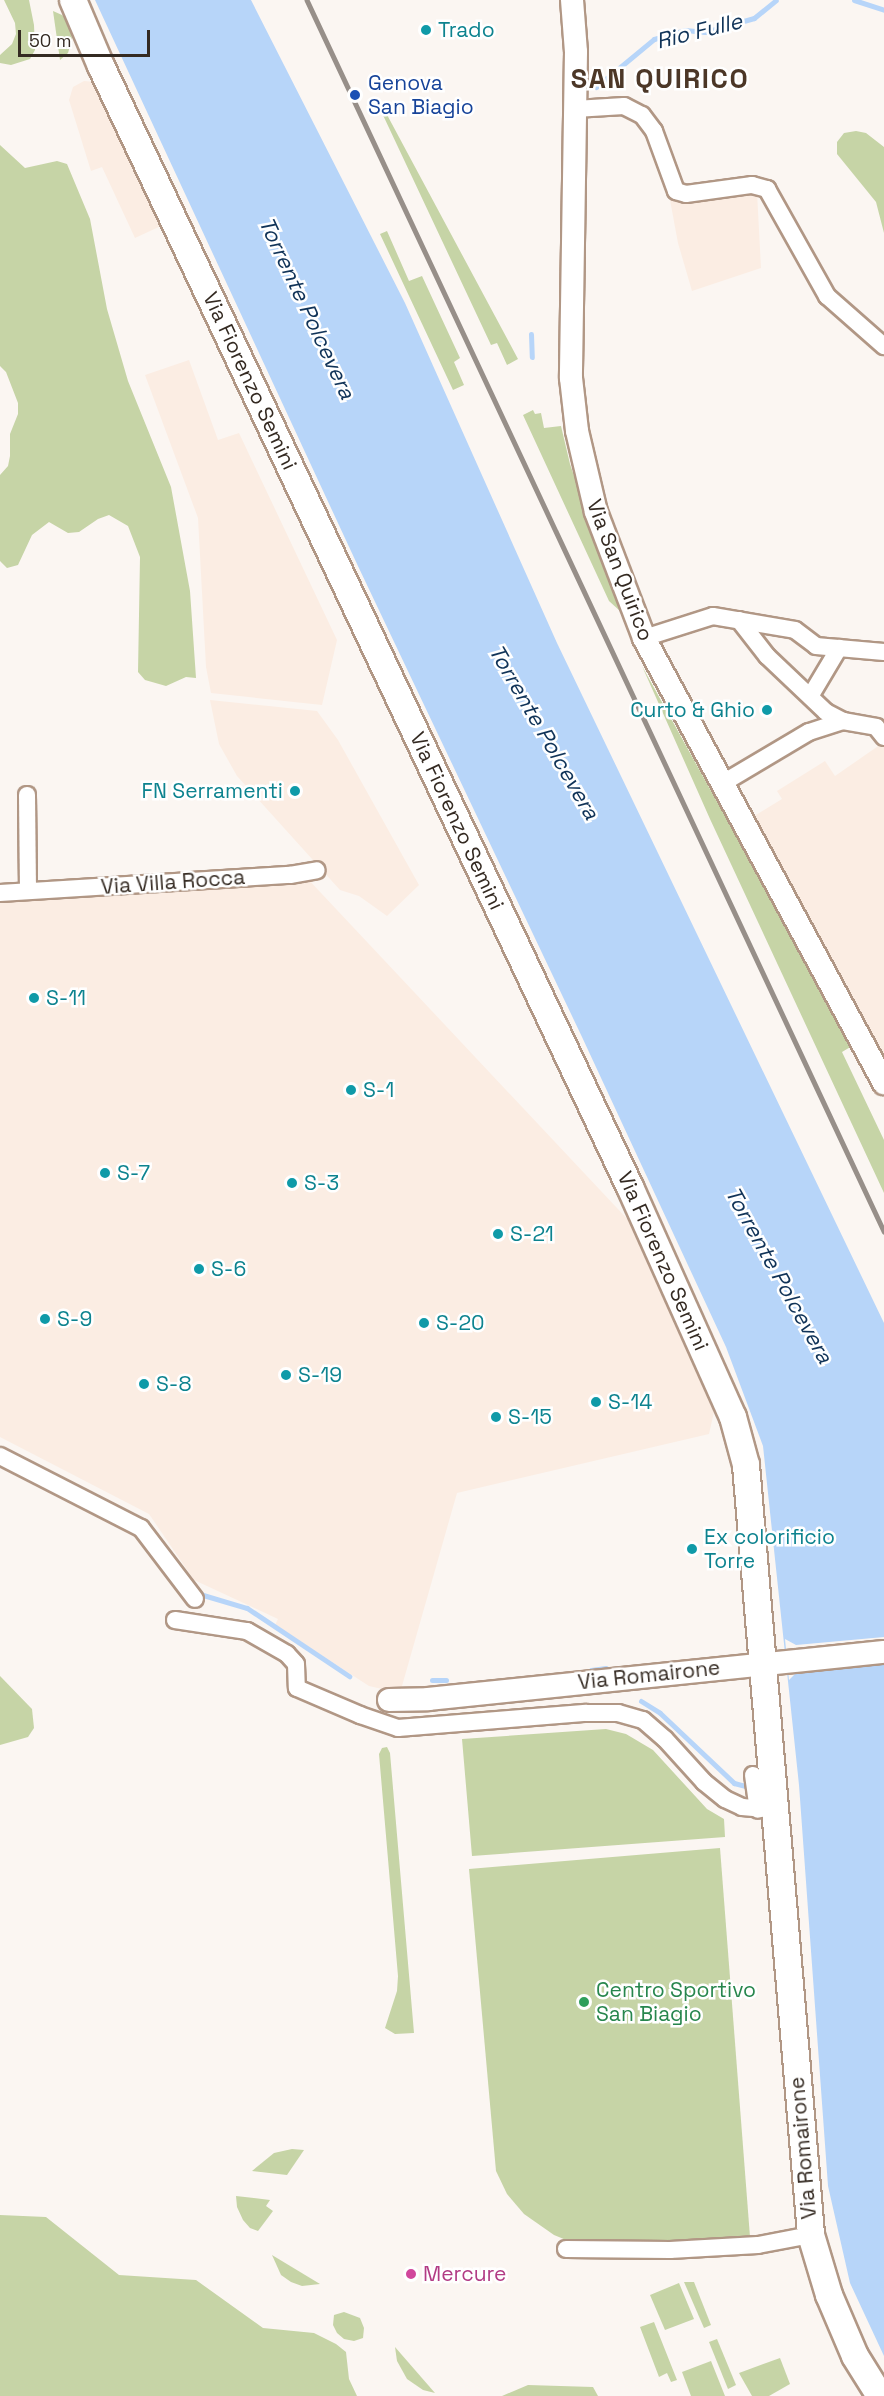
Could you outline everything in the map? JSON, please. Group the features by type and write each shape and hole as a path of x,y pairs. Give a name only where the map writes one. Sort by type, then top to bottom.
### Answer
{"main road":[{"name":"Via Fiorenzo Semini","path":"73,0 106,77 630,1187 733,1417 746,1465 775,1663"},
{"name":"Via San Quirico","path":"572,0 576,42 571,356 573,403 596,512 644,638 884,1083"},
{"path":"775,1663 884,1652"},
{"name":"Via Romairone","path":"388,1700 429,1699 775,1663 766,1810 811,2235 829,2295 855,2356 880,2396"}],"street":[{"path":"575,108 624,106 642,115 654,131 675,191 686,194 752,185 767,189 827,296 884,345"},
{"path":"644,638 713,616 795,630 816,646 884,652"},
{"path":"739,620 767,656 811,695 826,712 843,721 876,728 884,737"},
{"path":"811,695 838,648"},
{"path":"723,783 809,732 843,721"},
{"path":"27,795 28,891"},
{"name":"Via Villa Rocca","path":"0,893 290,875 317,870"},
{"path":"0,1456 141,1528 195,1599"},
{"name":"Via Romairone","path":"175,1620 247,1631 287,1654 296,1664 297,1688 360,1715 398,1728 586,1713 618,1713 643,1720 665,1739 704,1782 725,1799 742,1807 766,1810"},
{"path":"753,1774 766,1810"},
{"name":"Via Romairone","path":"566,2249 670,2250 758,2245 811,2235"}],"shaded area":[{"path":"84,81 95,82 163,225 135,238 102,167 91,171 69,100 73,87"},
{"path":"757,192 761,268 692,291 678,243 670,200"},
{"path":"189,360 218,440 239,433 337,640 322,705 211,693 206,667 198,518 145,375"},
{"path":"210,700 317,711 338,740 419,885 387,916 359,896 340,890 237,776 219,744"},
{"path":"884,742 884,1055 751,818 782,799 777,791 825,761 835,776"},
{"path":"306,877 632,1224 714,1412 709,1434 457,1493 400,1693 369,1686 275,1625 278,1619 194,1580 149,1514 0,1437 0,898"}],"green space":[{"path":"4,0 29,0 34,25 35,50 30,59 11,65 0,63 0,55 12,44 16,34 15,23"},
{"path":"53,11 62,15 70,23 72,39 68,53 60,60"},
{"path":"385,111 518,359 507,365 497,343 491,345 382,113"},
{"path":"856,131 866,133 884,147 884,233 876,202 837,154 837,142 844,133"},
{"path":"0,145 25,168 57,161 67,164 90,219 107,309 128,381 171,487 190,591 196,678 186,677 166,686 145,680 138,672 140,557 128,526 109,515 98,519 79,532 68,533 49,522 32,535 18,565 7,568 0,561 0,475 8,466 10,434 18,414 18,403 6,372 0,366"},
{"path":"387,231 409,281 422,276 460,358 454,362 464,385 453,390 380,234"},
{"path":"533,410 535,414 541,413 544,428 561,426 570,464 620,611 609,601 523,415"},
{"path":"642,666 852,1046 842,1052 884,1140 884,1193 710,819"},
{"path":"0,1676 32,1709 34,1728 28,1737 0,1745"},
{"path":"606,1729 626,1734 653,1750 707,1809 724,1819 725,1837 472,1856 462,1739"},
{"path":"387,1747 390,1753 414,2033 395,2034 385,2028 397,1991 398,1976 379,1754 382,1748"},
{"path":"720,1848 750,2237 617,2245 571,2242 554,2235 524,2214 507,2194 496,2171 469,1869"},
{"path":"292,2149 304,2150 287,2175 252,2171 274,2153"},
{"path":"236,2196 270,2200 266,2206 273,2211 258,2231 250,2228 243,2220 237,2207"},
{"path":"0,2215 46,2217 119,2275 196,2280 263,2328 314,2333 336,2344 346,2352 349,2379 357,2396 0,2396"},
{"path":"272,2255 320,2284 302,2286 291,2282 281,2275"},
{"path":"684,2282 694,2282 711,2325 704,2328"},
{"path":"679,2283 694,2319 665,2330 650,2295"},
{"path":"344,2312 360,2318 364,2328 363,2338 354,2341 344,2339 337,2333 333,2325 334,2315"},
{"path":"654,2322 677,2380 671,2382 667,2373 659,2377 640,2327"},
{"path":"717,2339 736,2385 728,2389 709,2342"},
{"path":"395,2347 435,2393 423,2390 407,2379 397,2361"},
{"path":"780,2358 790,2384 769,2396 752,2396 739,2373"},
{"path":"711,2361 725,2396 691,2396 682,2372"},
{"path":"528,2385 593,2387 598,2396 502,2396"}],"water":[{"name":"Torrente Polcevera","path":"95,0 251,0 405,303 557,643 884,1323 884,2356 850,2283 828,2186 799,1785 763,1446 726,1347 582,1037 357,564"}],"pier":[{"path":"884,1637 884,1664 797,1672 789,1680 785,1639 796,1645"}],"waterway":[{"name":"Rio Fulle","path":"596,87 654,39 685,30 705,32 754,18 776,0"},
{"path":"854,0 884,10"},
{"name":"Rio Fulle","path":"531,334 532,357"},
{"path":"196,1590 203,1595 247,1608 349,1676"},
{"path":"591,1670 606,1668"},
{"path":"432,1680 446,1680"},
{"path":"641,1701 660,1713 734,1783 749,1787"}],"railway":[{"path":"307,0 884,1231"}],"place":[{"name":"Trado","path":"426,30"},
{"name":"Genova San Biagio","path":"355,95"},
{"name":"Curto & Ghio","path":"767,710"},
{"name":"FN Serramenti","path":"295,791"},
{"name":"S-11","path":"34,998"},
{"name":"S-1","path":"351,1090"},
{"name":"S-7","path":"105,1173"},
{"name":"S-3","path":"292,1183"},
{"name":"S-21","path":"498,1234"},
{"name":"S-6","path":"199,1269"},
{"name":"S-9","path":"45,1319"},
{"name":"S-20","path":"424,1323"},
{"name":"S-19","path":"286,1375"},
{"name":"S-8","path":"144,1384"},
{"name":"S-14","path":"596,1402"},
{"name":"S-15","path":"496,1417"},
{"name":"Ex colorificio Torre","path":"692,1549"},
{"name":"Centro Sportivo San Biagio","path":"584,2002"},
{"name":"Mercure","path":"411,2274"}],"district":[{"name":"SAN QUIRICO","path":"660,79"}]}
